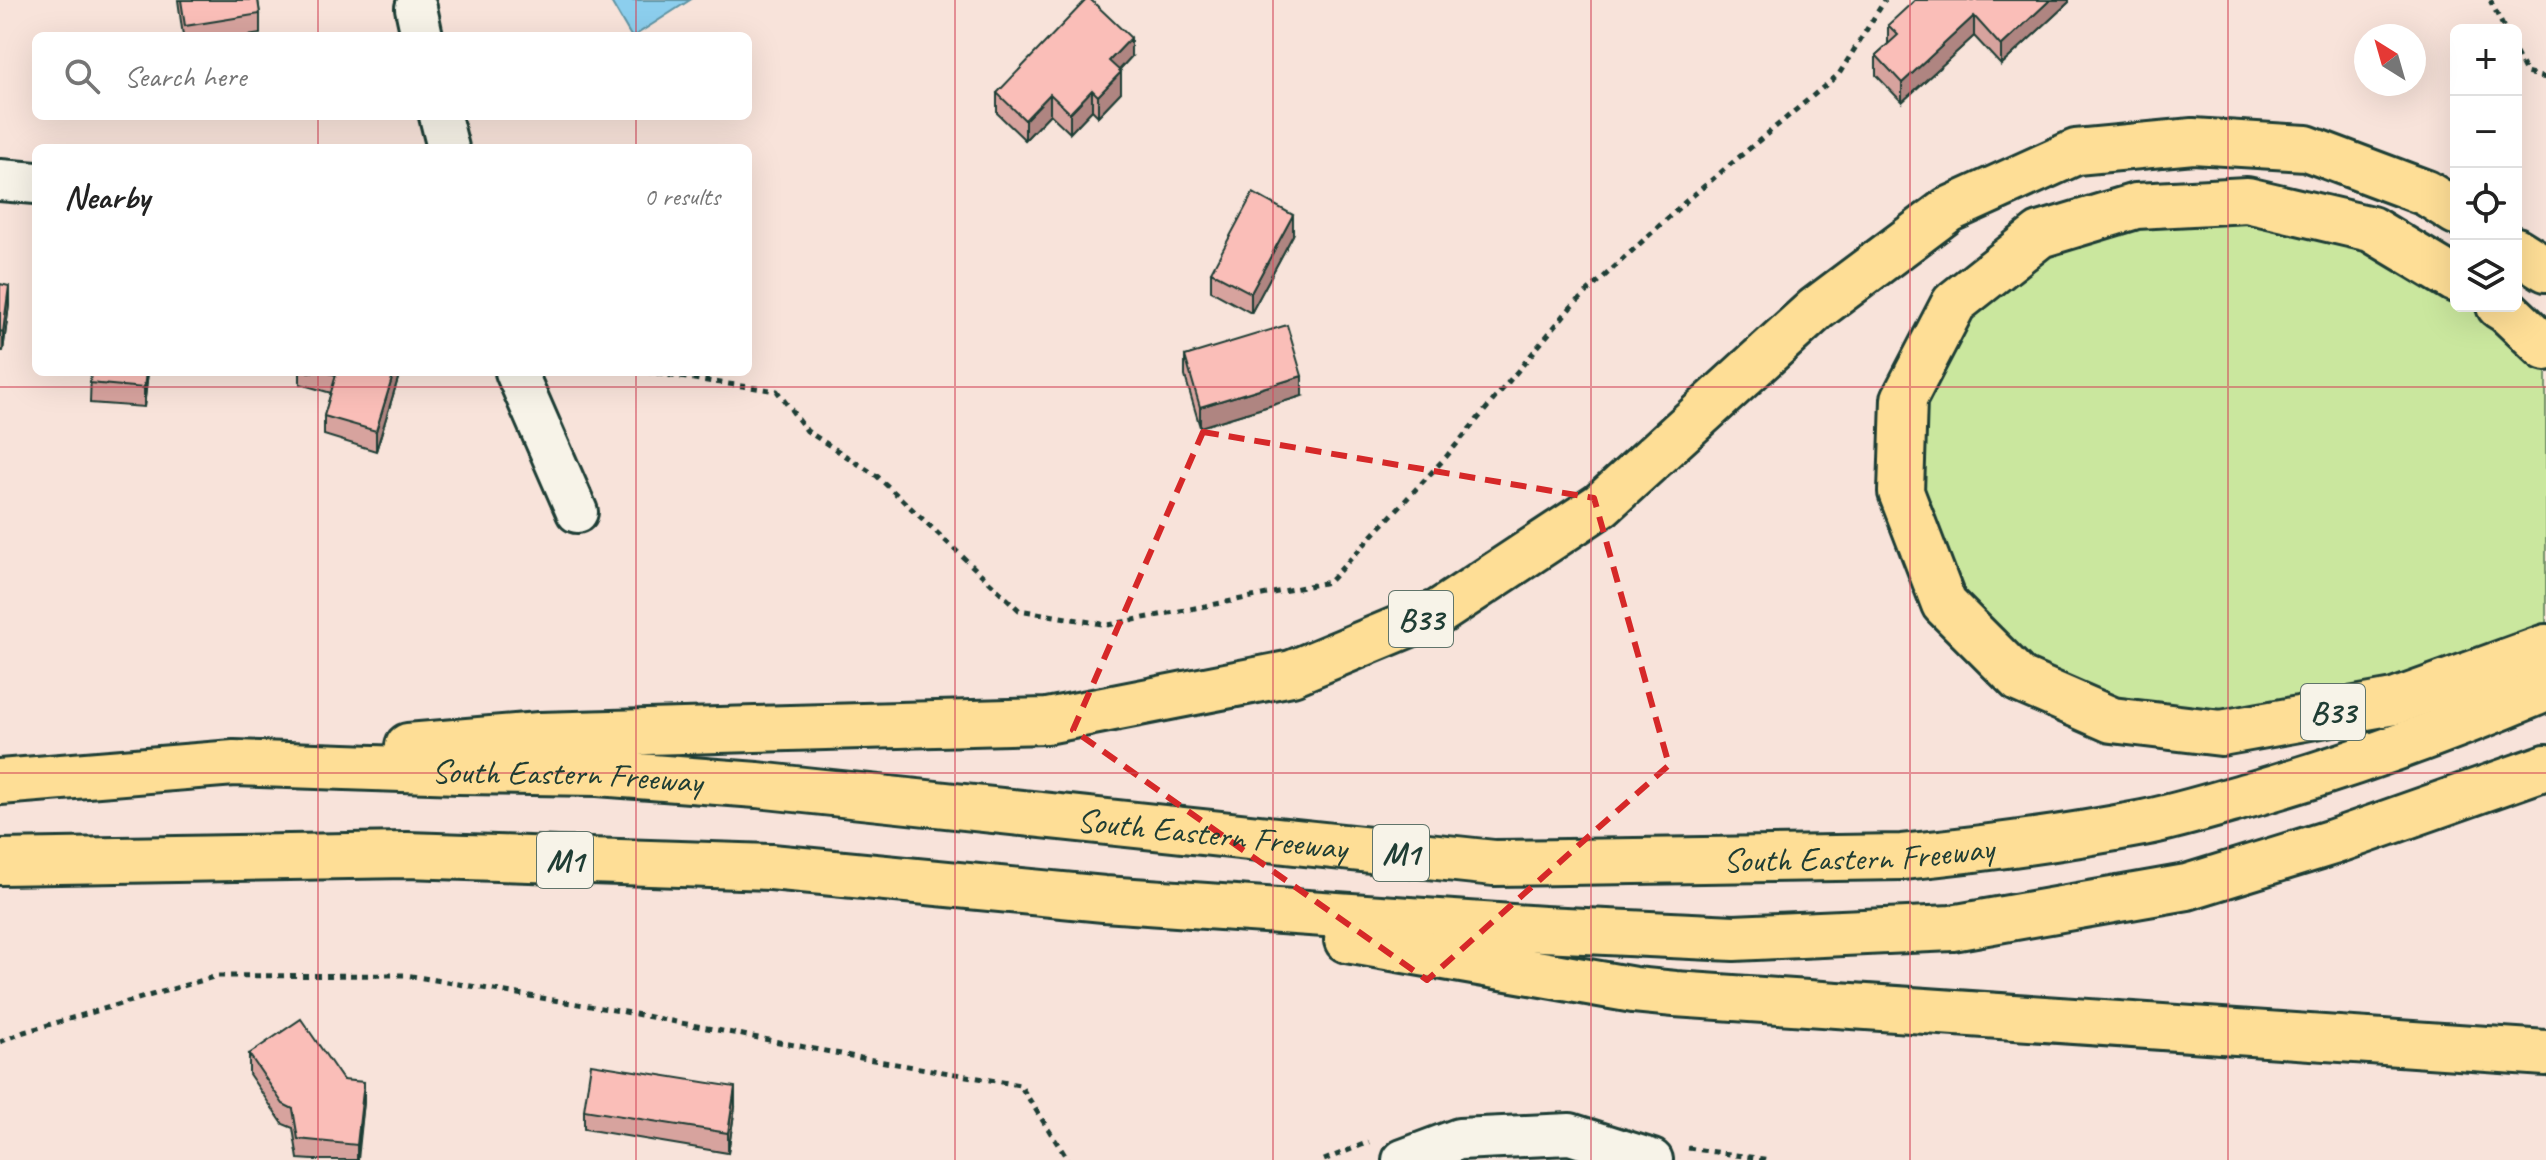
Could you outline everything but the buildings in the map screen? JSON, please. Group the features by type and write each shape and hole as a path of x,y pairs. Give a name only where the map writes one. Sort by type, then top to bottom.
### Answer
{"highway":[{"name":"B33","path":"234,763 539,735 1047,721 1292,673 1439,612 1601,505 1816,309 1948,210 2076,152 2193,141 2306,148 2426,193 2450,208"},
{"name":"B33","path":"2450,276 2371,229 2247,200 2136,206 2040,235 1954,303 1904,399 1901,492 1944,604 2020,680 2112,720 2221,733 2394,702 2546,647"},
{"path":"2522,254 2546,269"},
{"path":"2508,312 2546,348"},
{"name":"South Eastern Freeway","path":"0,782 234,763 598,773 757,785 1494,863 1902,857 2143,823 2183,813 2329,772 2546,689"},
{"name":"South Eastern Freeway","path":"0,862 407,855 771,867 1104,899 1543,929 1734,938 1952,928 2187,887 2333,842 2546,767"},
{"path":"1104,899 1634,990 2546,1053"}],"street":[{"path":"441,120 447,144"},
{"path":"0,180 32,183"},
{"path":"518,376 577,512"},
{"path":"1403,1160 1459,1139 1570,1134 1669,1154"}],"path":[{"path":"673,376 777,391 807,431 877,476 1019,610 1108,625 1329,582 1446,457 1571,307 1684,203 1839,74 1885,0"},
{"path":"2490,0 2502,24"},
{"path":"2522,65 2526,73 2546,78"},
{"path":"0,1042 24,1032 217,976 406,975 1020,1085 1068,1160"},
{"path":"1669,1154 1770,1160"}],"highlighted area":[{"path":"1203,432 1594,498 1669,765 1427,980 1073,730"}],"green space":[{"path":"2247,200 2450,278 2450,312 2506,312 2546,348 2546,647 2394,702 2112,720 1944,604 1904,399 2040,235"}],"water":[{"path":"610,0 690,0 640,32 629,32"}]}
